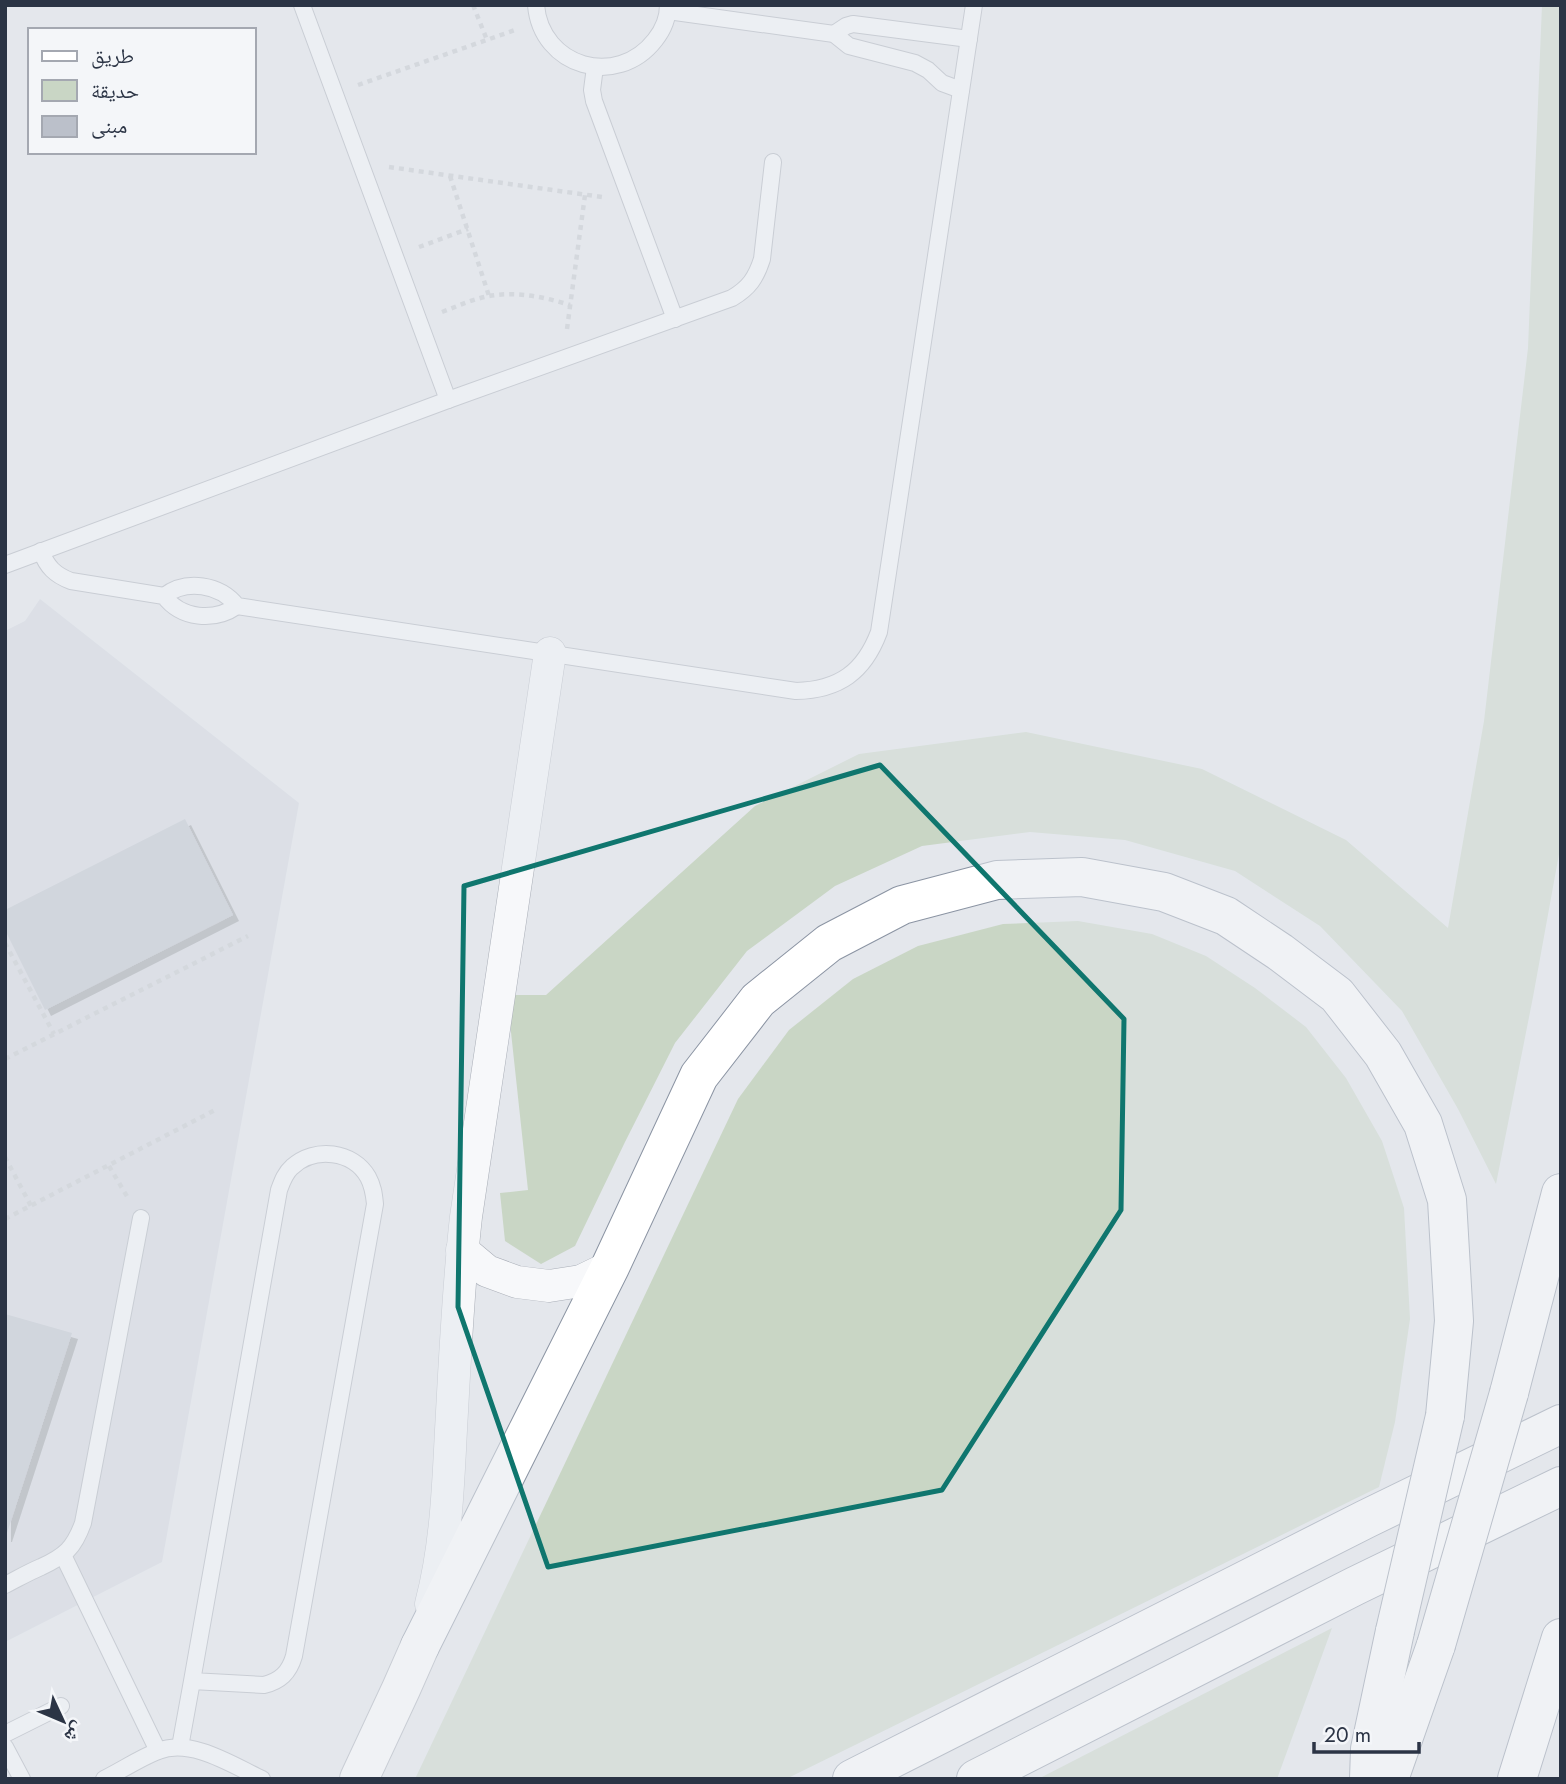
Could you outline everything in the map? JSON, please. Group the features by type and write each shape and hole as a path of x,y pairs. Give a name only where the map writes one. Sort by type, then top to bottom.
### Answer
{"main road":[{"path":"359,1779 419,1646 610,1267 699,1076 758,1000 829,943 902,905 997,880 1082,877 1164,892 1226,916 1280,952 1336,995 1383,1054 1423,1124 1447,1200 1454,1321 1444,1416 1370,1749 1368,1779"},
{"path":"1389,1779 1436,1646 1509,1393 1561,1193"},
{"path":"852,1779 1561,1424"},
{"path":"976,1779 1355,1586 1561,1486"},
{"path":"1517,1779 1561,1639"}],"street":[{"path":"419,1646 438,1574 446,1520 462,1250 550,653"},
{"path":"462,1250 487,1271 517,1282 549,1286 581,1281 610,1267"}],"lane":[{"path":"302,5 448,400"},
{"path":"41,551 52,570 71,581 164,596 176,608 208,617 218,616 237,606 796,691 814,691 832,686 848,677 862,664 879,632 974,5"},
{"path":"537,13 542,30 551,44 564,56 595,67 624,64 648,48 664,25 668,8 834,34 849,46 915,63 928,70 942,83 961,90"},
{"path":"834,34 853,24 969,39"},
{"path":"595,67 592,90 594,101 675,319"},
{"path":"5,565 448,400 732,299 751,284 762,259 772,162"},
{"path":"164,596 171,590 189,585 221,592 230,597 237,606"},
{"path":"180,1748 278,1190 293,1166 305,1158 318,1154 346,1157 359,1165 368,1177 376,1204 294,1657 284,1676 264,1685 192,1681"},
{"path":"5,1585 63,1555 78,1536 83,1523 141,1218"},
{"path":"63,1555 158,1751"},
{"path":"5,1734 61,1706"},
{"path":"5,1747 22,1779"},
{"path":"104,1779 158,1751 180,1748 203,1752 262,1779"}],"path":[{"path":"472,5 487,40"},
{"path":"334,93 487,40 537,13"},
{"path":"360,163 631,201"},
{"path":"450,176 489,296"},
{"path":"564,359 585,195"},
{"path":"394,256 468,229"},
{"path":"419,321 489,296 544,297 570,305"},
{"path":"5,1059 248,936"},
{"path":"5,943 54,1034"},
{"path":"5,1219 217,1109"},
{"path":"5,1157 31,1206"},
{"path":"108,1166 141,1218"}],"highlighted area":[{"path":"880,765 1124,1019 1121,1210 942,1490 548,1567 458,1307 464,886"}],"shaded area":[{"path":"40,599 299,803 162,1562 5,1642 5,631 25,621"}],"green space":[{"path":"1542,5 1561,5 1561,843 1496,1184 1458,1109 1402,1011 1320,926 1235,871 1125,840 1030,832 922,846 835,886 747,951 675,1043 575,1246 541,1264 505,1241 500,1193 528,1190 507,995 546,995 755,806 859,754 1026,732 1202,769 1346,840 1448,928 1484,721 1528,348"},
{"path":"1078,921 1152,934 1206,956 1255,988 1306,1027 1346,1078 1382,1141 1404,1208 1410,1319 1395,1422 1379,1487 786,1779 415,1779 738,1099 789,1030 853,979 918,946 1003,924"},
{"path":"1332,1628 1277,1779 1038,1779"}],"building":[{"path":"185,819 233,915 45,1010 5,930 5,910"},
{"path":"5,1314 72,1333 6,1536 5,1536"}]}
